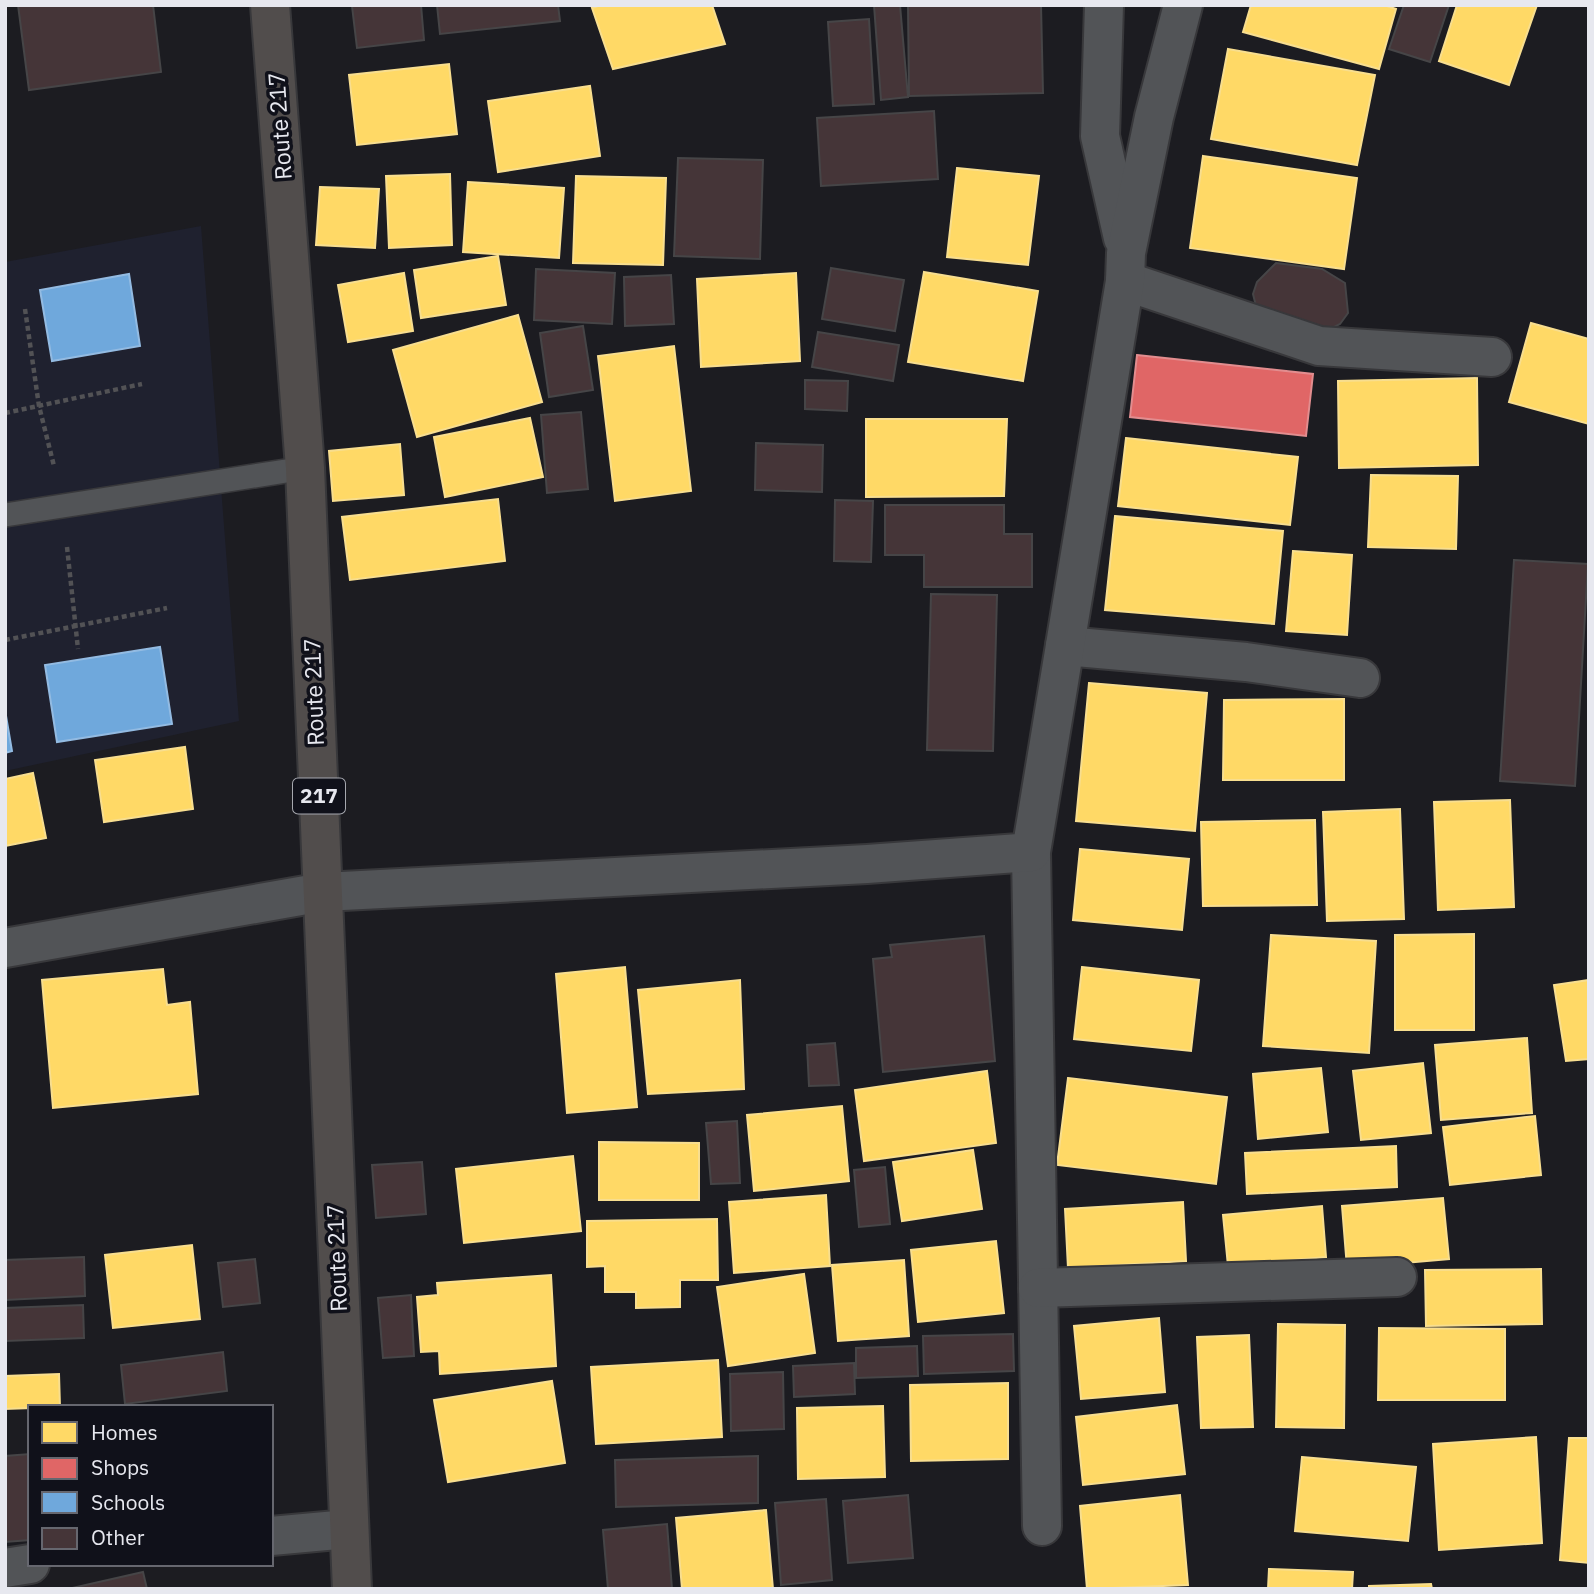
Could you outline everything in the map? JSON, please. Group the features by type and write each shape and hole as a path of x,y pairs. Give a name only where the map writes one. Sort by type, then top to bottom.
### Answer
{"main road":[{"name":"Route 217","path":"270,5 305,468 352,1589"}],"street":[{"path":"1104,5 1100,136 1126,267"},
{"path":"1042,1526 1031,852 1126,267 1154,117 1183,5"},
{"path":"1126,267 1319,346 1492,357"},
{"path":"1065,646 1245,662 1360,678"},
{"path":"5,948 323,892 867,864 1031,852"},
{"path":"1038,1288 1397,1277"},
{"path":"273,1536 348,1529"},
{"path":"5,1568 28,1564"}],"lane":[{"path":"5,515 305,468"}],"path":[{"path":"5,413 142,384"},
{"path":"5,640 167,608"}],"shaded area":[{"path":"201,226 239,721 5,771 5,262"}],"building: Homes":[{"path":"601,5 712,5 725,44 613,69 592,8"},
{"path":"1251,5 1384,5 1396,9 1379,69 1243,32"},
{"path":"1457,5 1537,5 1509,85 1439,61"},
{"path":"1228,49 1375,75 1357,165 1211,139"},
{"path":"449,64 457,134 357,145 349,75"},
{"path":"590,86 600,156 498,172 488,101"},
{"path":"1203,156 1357,178 1344,269 1190,248"},
{"path":"957,168 1039,176 1028,265 947,257"},
{"path":"450,174 452,245 389,248 386,176"},
{"path":"576,176 666,178 663,265 573,263"},
{"path":"468,182 564,188 559,258 463,252"},
{"path":"320,187 379,189 375,248 316,245"},
{"path":"498,256 506,305 421,318 414,270"},
{"path":"924,272 1038,291 1023,381 908,362"},
{"path":"404,273 413,331 348,342 338,285"},
{"path":"796,273 800,361 701,367 697,279"},
{"path":"518,315 542,402 417,437 393,350"},
{"path":"1531,323 1589,339 1589,424 1509,402"},
{"path":"674,346 691,491 615,501 598,356"},
{"path":"1477,378 1478,465 1339,468 1338,381"},
{"path":"530,418 543,477 445,497 434,437"},
{"path":"866,419 1007,419 1004,496 866,497"},
{"path":"1126,438 1298,457 1290,525 1118,506"},
{"path":"400,444 404,495 333,501 329,451"},
{"path":"1371,475 1458,476 1456,549 1368,547"},
{"path":"498,499 505,561 350,580 342,517"},
{"path":"1115,516 1283,531 1274,624 1105,610"},
{"path":"1293,551 1352,555 1347,635 1286,631"},
{"path":"1089,683 1207,693 1195,831 1076,821"},
{"path":"1344,699 1344,780 1223,780 1224,700"},
{"path":"185,747 193,809 104,822 95,760"},
{"path":"33,773 46,838 5,846 5,779"},
{"path":"1510,800 1514,907 1438,910 1434,802"},
{"path":"1400,809 1404,919 1327,921 1323,812"},
{"path":"1315,820 1317,905 1203,906 1201,822"},
{"path":"1080,849 1189,859 1182,930 1073,920"},
{"path":"1474,934 1474,1030 1395,1030 1395,935"},
{"path":"1271,935 1376,941 1369,1053 1263,1046"},
{"path":"625,967 637,1107 567,1113 556,974"},
{"path":"1082,967 1199,980 1191,1051 1074,1039"},
{"path":"163,969 167,1005 190,1002 198,1094 53,1108 42,980"},
{"path":"740,980 744,1089 648,1094 638,990"},
{"path":"1589,980 1589,1059 1566,1061 1554,985"},
{"path":"1527,1038 1532,1113 1441,1120 1435,1045"},
{"path":"1423,1063 1431,1133 1361,1140 1353,1071"},
{"path":"1321,1068 1328,1132 1258,1139 1253,1074"},
{"path":"987,1071 996,1143 864,1161 855,1090"},
{"path":"1068,1078 1227,1097 1216,1184 1057,1165"},
{"path":"842,1106 849,1181 754,1191 747,1115"},
{"path":"1535,1116 1541,1175 1450,1185 1443,1127"},
{"path":"599,1142 699,1143 699,1200 599,1200"},
{"path":"1396,1146 1397,1187 1247,1194 1245,1153"},
{"path":"973,1150 982,1209 902,1221 893,1162"},
{"path":"573,1156 581,1231 464,1243 456,1169"},
{"path":"826,1195 830,1266 734,1273 729,1202"},
{"path":"1443,1198 1449,1259 1347,1268 1342,1206"},
{"path":"1183,1202 1186,1261 1068,1268 1065,1209"},
{"path":"1322,1206 1326,1257 1228,1266 1223,1215"},
{"path":"717,1219 718,1280 680,1280 680,1307 636,1308 636,1292 605,1292 605,1266 587,1267 587,1221"},
{"path":"996,1241 1004,1313 918,1322 911,1250"},
{"path":"192,1245 200,1319 113,1328 105,1255"},
{"path":"904,1260 909,1336 838,1341 832,1265"},
{"path":"1541,1269 1542,1324 1426,1326 1425,1270"},
{"path":"804,1274 815,1353 728,1366 717,1287"},
{"path":"551,1275 556,1366 440,1374 439,1351 421,1352 417,1297 438,1295 437,1283"},
{"path":"1159,1318 1165,1392 1081,1399 1074,1326"},
{"path":"1278,1324 1345,1325 1344,1428 1276,1427"},
{"path":"1379,1328 1505,1329 1505,1400 1378,1400"},
{"path":"1249,1335 1253,1427 1201,1428 1197,1337"},
{"path":"718,1360 722,1437 596,1444 591,1367"},
{"path":"59,1374 60,1405 28,1405 28,1408 5,1409 5,1376"},
{"path":"552,1381 565,1463 448,1482 434,1400"},
{"path":"1008,1383 1008,1459 911,1461 910,1385"},
{"path":"1177,1405 1185,1474 1083,1485 1076,1417"},
{"path":"883,1406 885,1477 798,1479 797,1408"},
{"path":"1536,1437 1542,1543 1439,1550 1433,1444"},
{"path":"1569,1438 1589,1438 1589,1563 1560,1560"},
{"path":"1302,1457 1416,1467 1408,1541 1295,1531"},
{"path":"1180,1495 1188,1585 1087,1589 1080,1506"},
{"path":"766,1510 773,1589 682,1589 676,1518"},
{"path":"1269,1569 1353,1572 1352,1589 1268,1589"},
{"path":"1431,1584 1432,1589 1369,1589 1369,1586"}],"building: Shops":[{"path":"1137,355 1313,374 1306,436 1130,417"}],"building: Schools":[{"path":"129,274 140,346 52,361 40,290"},
{"path":"160,647 172,724 57,742 45,665"},
{"path":"5,710 12,751 5,753"}],"building: Other":[{"path":"18,5 153,5 161,72 29,90"},
{"path":"421,5 424,40 357,48 352,6"},
{"path":"437,5 558,5 560,21 440,34"},
{"path":"874,5 900,5 908,97 881,100"},
{"path":"908,5 1041,5 1043,93 909,96"},
{"path":"1404,5 1449,5 1430,62 1389,49"},
{"path":"869,19 874,104 833,106 828,22"},
{"path":"934,111 938,179 821,186 817,118"},
{"path":"678,158 763,160 760,259 674,256"},
{"path":"1276,263 1322,269 1345,283 1348,313 1340,324 1326,331 1257,310 1253,294 1257,282"},
{"path":"831,268 904,280 895,331 822,319"},
{"path":"536,269 615,273 612,324 534,320"},
{"path":"671,275 674,324 625,326 624,277"},
{"path":"583,326 593,390 549,397 540,333"},
{"path":"818,332 899,345 893,381 812,367"},
{"path":"805,380 848,381 847,411 805,409"},
{"path":"581,412 588,489 547,493 541,415"},
{"path":"756,443 823,445 822,492 755,490"},
{"path":"835,500 873,501 871,562 834,561"},
{"path":"885,505 1004,505 1004,534 1032,534 1032,587 924,587 924,555 885,555"},
{"path":"1514,560 1588,564 1575,786 1500,781"},
{"path":"931,594 997,595 993,751 927,750"},
{"path":"984,936 995,1061 883,1072 873,959 892,957 890,945"},
{"path":"835,1043 839,1085 809,1086 807,1045"},
{"path":"737,1121 740,1183 711,1184 706,1123"},
{"path":"422,1162 426,1214 376,1218 372,1165"},
{"path":"885,1167 890,1224 859,1227 854,1170"},
{"path":"84,1257 85,1296 5,1300 5,1260"},
{"path":"255,1259 260,1303 223,1307 218,1263"},
{"path":"411,1295 414,1356 383,1358 378,1298"},
{"path":"83,1305 84,1338 5,1341 5,1308"},
{"path":"1013,1334 1014,1371 924,1374 923,1336"},
{"path":"917,1346 918,1376 856,1378 856,1348"},
{"path":"223,1352 227,1391 125,1404 121,1365"},
{"path":"854,1363 855,1394 794,1397 793,1366"},
{"path":"783,1372 784,1429 731,1431 730,1374"},
{"path":"28,1454 28,1540 5,1542 5,1456"},
{"path":"758,1456 758,1503 616,1507 615,1460"},
{"path":"908,1495 913,1558 848,1563 843,1501"},
{"path":"826,1499 832,1580 781,1585 775,1503"},
{"path":"667,1524 672,1589 608,1589 603,1530"},
{"path":"143,1572 147,1589 68,1589"}]}
